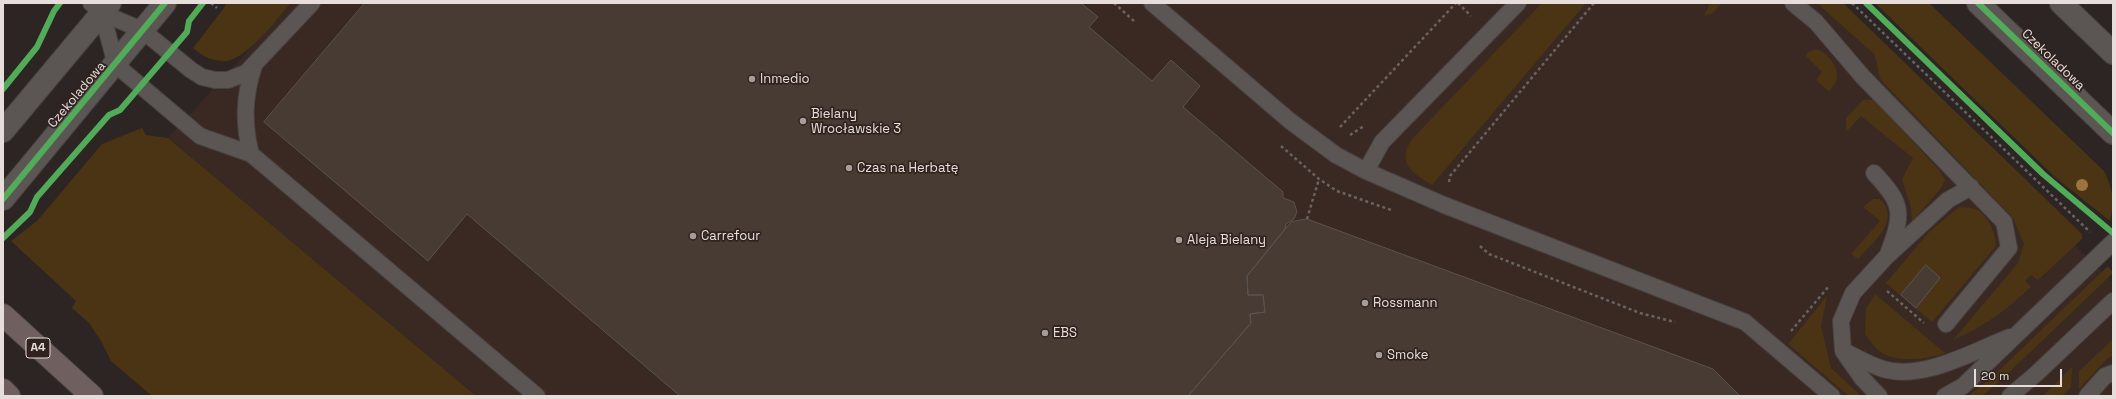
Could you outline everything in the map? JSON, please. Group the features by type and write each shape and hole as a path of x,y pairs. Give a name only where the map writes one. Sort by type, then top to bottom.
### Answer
{"highway":[{"name":"A4","path":"3,315 92,396"},
{"path":"3,390 9,396"}],"street":[{"name":"Czekoladowa","path":"3,199 116,65 142,30 165,3"},
{"name":"Czekoladowa","path":"1978,3 2113,133"},
{"path":"2061,3 2113,52"},
{"path":"3,132 101,6"}],"lane":[{"path":"101,6 142,30 168,52 202,77 215,80 228,80 242,75 254,66 312,3"},
{"path":"1152,3 1313,140 1336,155 1366,171 1444,204 1745,322 1832,396"},
{"path":"1366,171 1382,142 1518,3"},
{"path":"1793,3 1816,22 1863,77 2004,222 2010,248 1946,324"},
{"path":"101,6 116,65 200,136 251,154 537,396"},
{"path":"251,154 245,123 245,108 246,93 254,66"},
{"path":"1874,173 1889,189 1898,203 1899,226 1887,256"},
{"path":"1879,396 1862,378 1843,351 1841,321 1853,293 1887,256 1948,200 1971,187"},
{"path":"1945,396 1963,386 2113,242"},
{"path":"2010,396 2036,374 2113,301"},
{"path":"1843,351 1884,369 1917,372 1948,362 2017,334"},
{"path":"2086,396 2105,376 2113,373"}],"path":[{"path":"211,3 217,8"},
{"path":"1349,136 1339,126 1457,3 1472,15"},
{"path":"1449,184 1450,176 1594,3"},
{"path":"1852,3 2092,234"},
{"path":"1307,219 1319,179"},
{"path":"2086,228 2091,222"},
{"path":"1790,333 1832,282"}],"shaded area":[{"path":"226,3 291,3 259,40 249,49 230,60 213,60 199,53 193,48 224,8"},
{"name":"Aleja Bielany","path":"292,3 1823,3 2113,282 2113,396 476,396 168,138"},
{"path":"1542,3 1586,3 1432,185 1418,176 1408,166 1406,161 1407,147 1412,139"},
{"path":"1710,3 1722,3 1713,13 1704,16"},
{"path":"1817,3 1843,3 2082,234 2082,239 2038,280 2031,275 2025,281 2031,287 2012,303 1985,323 1953,340 2018,263 2024,244 2013,218 1881,80 1874,54"},
{"path":"1875,3 1929,3 2104,171 2111,190 2113,201 2110,221 2055,177"},
{"path":"1816,49 1829,57 1837,71 1836,81 1829,92 1816,80 1822,72 1806,56 1808,52"},
{"path":"1863,100 1874,100 1939,170 1945,180 1941,188 1912,222 1911,208 1902,179 1913,158 1861,116 1846,132 1846,118"},
{"path":"142,128 146,135 168,138 476,396 152,396 111,361 101,341 89,323 72,308 76,301 11,241 37,221 102,144"},
{"path":"1873,199 1880,199 1886,207 1888,215 1886,223 1877,239 1858,259 1851,254 1880,221 1863,207"},
{"path":"1959,207 1973,208 1984,215 1993,230 1996,246 1932,322 1886,283 1930,231"},
{"path":"2108,266 2113,273 1999,382 1982,396 1968,396 1989,380"},
{"path":"1875,294 1945,353 1920,359 1902,359 1886,355 1879,351 1865,334 1866,309"},
{"path":"1827,296 1821,326 1831,368 1861,396 1849,396 1788,344"},
{"path":"2113,339 2113,356 2108,358 2079,389 2079,371"},
{"path":"2072,367 2071,387 2062,396 2043,396"}],"building":[{"path":"365,3 1081,3 1098,17 1089,27 1152,81 1171,60 1200,86 1183,107 1283,192 1283,198 1294,202 1297,212 1294,219 1286,224 1285,229 1247,276 1248,295 1263,295 1265,312 1250,314 1251,323 1188,396 680,396 467,214 428,261 264,122"},
{"path":"1307,219 1713,369 1740,396 1188,396 1251,323 1250,314 1265,312 1263,295 1248,295 1247,276 1291,222"},
{"path":"1926,265 1940,278 1916,308 1901,295"}],"cycle path":[{"path":"3,89 37,47 54,11 60,3"},
{"path":"3,199 165,3"},
{"path":"3,238 30,212 37,197 109,115 120,110 187,32 189,21 203,3"},
{"path":"1866,3 2043,174 2113,233"},
{"path":"1978,3 2113,133"}],"place":[{"name":"Inmedio","path":"752,79"},
{"name":"Bielany Wrocławskie 3","path":"803,121"},
{"name":"Czas na Herbatę","path":"849,168"},
{"name":"Carrefour","path":"693,236"},
{"name":"Aleja Bielany","path":"1179,240"},
{"name":"Rossmann","path":"1365,303"},
{"name":"EBS","path":"1045,333"},
{"name":"Smoke","path":"1379,355"}]}
